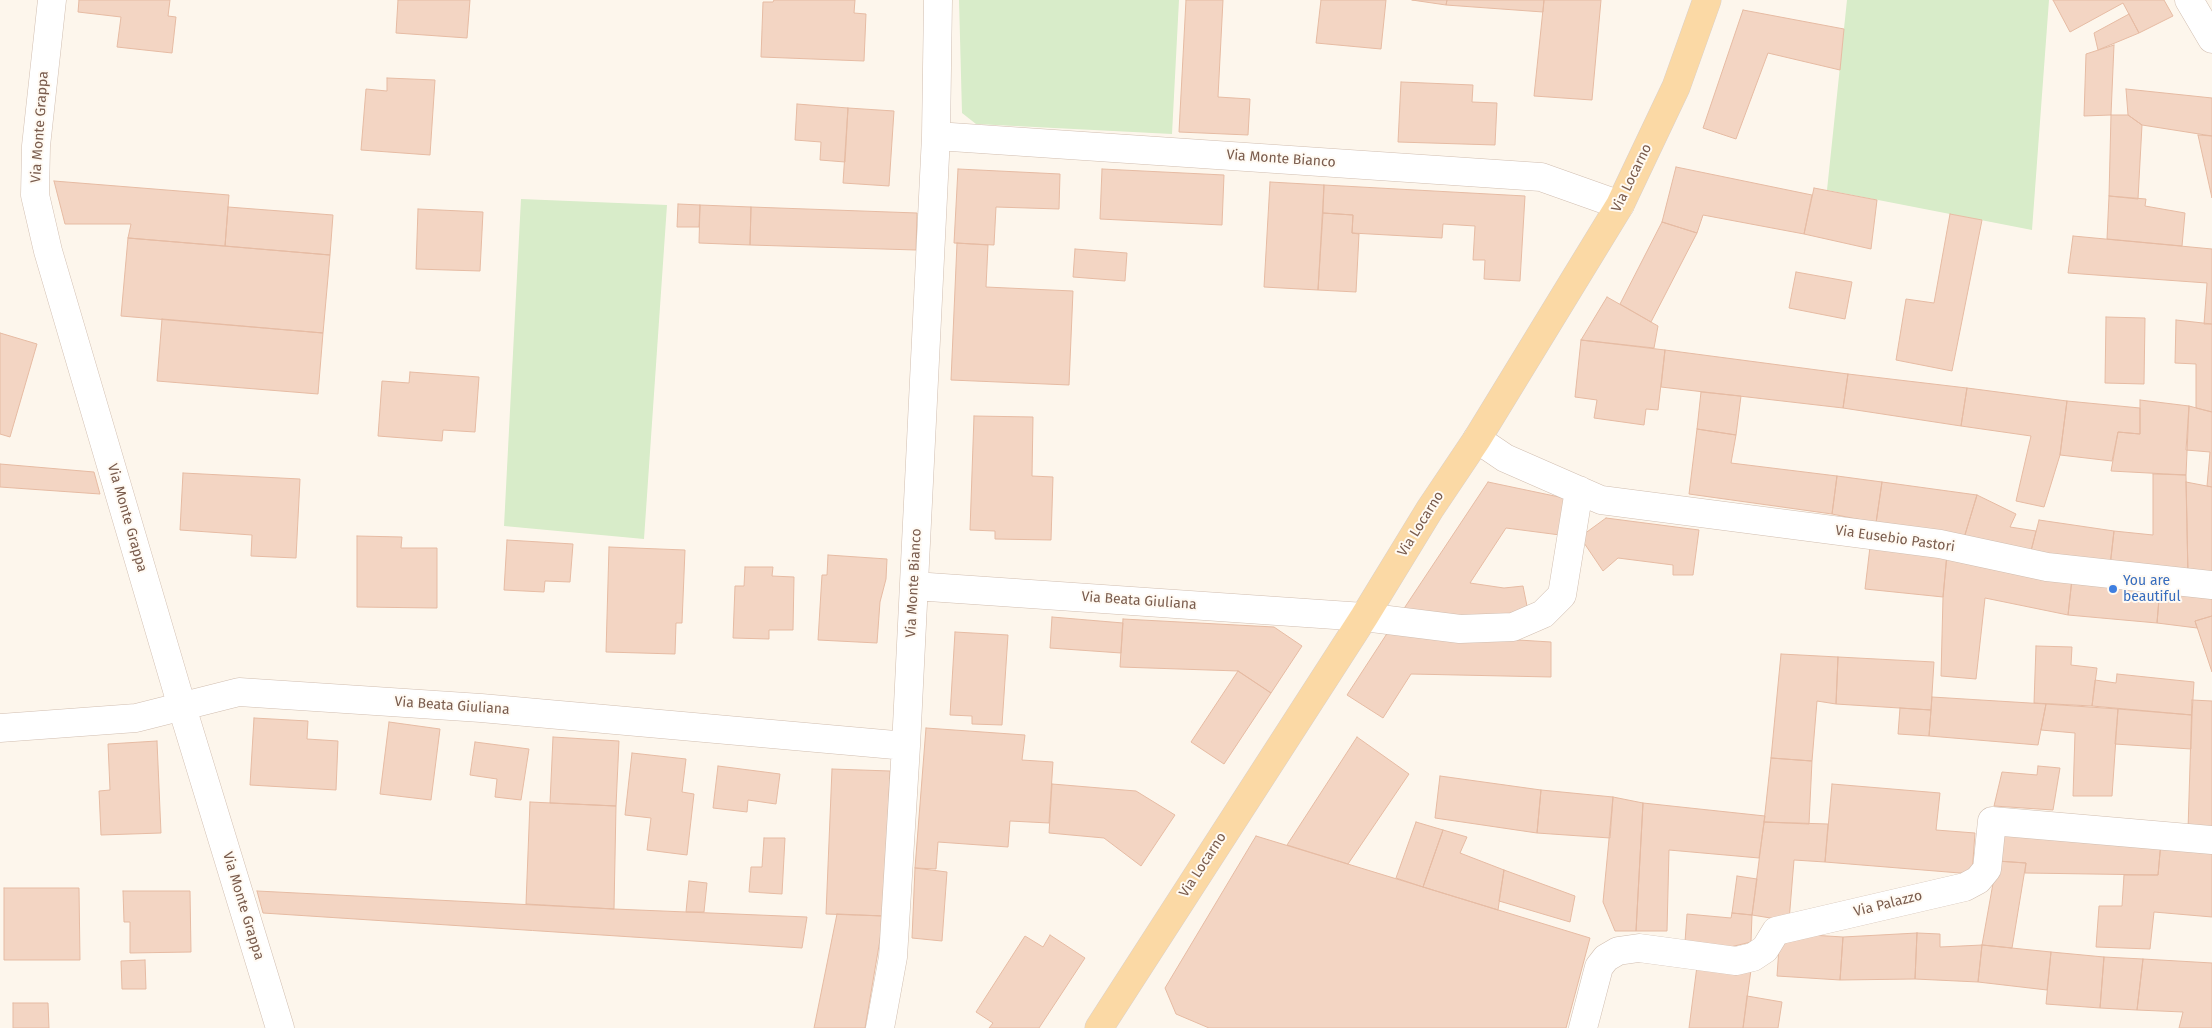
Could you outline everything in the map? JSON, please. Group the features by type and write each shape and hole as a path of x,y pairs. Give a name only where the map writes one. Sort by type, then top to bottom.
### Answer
{"main road":[{"name":"Via Locarno","path":"1099,1028 1364,617 1430,509 1477,439 1620,205 1676,87 1707,0"}],"street":[{"name":"Via Monte Grappa","path":"52,0 36,146 35,195 48,251 182,707 280,1028"},
{"name":"Via Monte Bianco","path":"880,1028 893,957 906,746 936,136 938,0"},
{"path":"2189,0 2212,40"},
{"name":"Via Monte Bianco","path":"936,136 1541,177 1620,205"},
{"name":"Via Eusebio Pastori","path":"1477,439 1505,458 1601,500 1940,544 2047,567 2212,585"},
{"path":"1364,617 1460,629 1512,627 1543,614 1562,595 1579,490"},
{"name":"Via Beata Giuliana","path":"914,586 1364,617"},
{"name":"Via Beata Giuliana","path":"0,728 136,718 239,692 481,708 906,746"},
{"name":"Via Palazzo","path":"1583,1028 1599,967 1606,958 1618,951 1639,948 1736,961 1753,957 1765,948 1776,931 1965,887 1978,880 1987,869 1992,821 2212,840"}],"green space":[{"path":"959,0 1179,0 1172,134 976,124 962,113"},
{"path":"1847,0 2049,0 2032,230 1827,190"},
{"path":"521,199 667,205 644,539 504,526"}],"building":[{"path":"79,0 170,0 168,16 176,17 172,53 117,47 121,17 78,12"},
{"path":"398,0 470,0 467,38 396,33"},
{"path":"774,0 855,0 854,13 866,14 864,61 761,57 763,2 773,2"},
{"path":"1186,0 1223,0 1218,97 1250,99 1248,135 1179,132"},
{"path":"1321,0 1386,0 1381,49 1316,43"},
{"path":"1412,0 1447,0 1446,5"},
{"path":"1447,0 1544,0 1543,12 1446,5"},
{"path":"1544,0 1601,0 1592,100 1534,96"},
{"path":"2053,0 2164,0 2173,16 2139,33 2123,3 2070,32"},
{"path":"1743,10 1844,29 1840,70 1768,53 1736,139 1703,128"},
{"path":"2129,14 2139,33 2098,50 2094,33"},
{"path":"2114,45 2111,115 2084,116 2086,54"},
{"path":"387,78 435,80 430,155 361,150 366,89 387,91"},
{"path":"1401,82 1473,85 1472,102 1497,103 1495,145 1398,142"},
{"path":"2126,89 2212,98 2212,136 2142,125 2128,115"},
{"path":"797,104 848,108 845,162 820,160 821,142 795,140"},
{"path":"848,108 894,111 889,186 843,183"},
{"path":"2111,115 2128,115 2142,125 2138,199 2109,196"},
{"path":"2198,135 2212,136 2212,198"},
{"path":"1676,167 1812,195 1804,234 1703,215 1697,233 1662,222"},
{"path":"958,169 1060,174 1059,209 996,207 994,245 954,243"},
{"path":"1102,169 1224,175 1222,225 1100,219"},
{"path":"54,181 229,195 225,246 128,238 131,224 65,224"},
{"path":"1270,182 1324,185 1318,290 1264,287"},
{"path":"1324,185 1525,196 1520,281 1484,279 1485,260 1473,260 1475,226 1443,224 1442,238 1352,233 1353,215 1323,213"},
{"path":"1814,188 1877,200 1871,249 1804,234"},
{"path":"2109,196 2146,199 2145,206 2185,213 2182,246 2107,239"},
{"path":"678,204 700,205 699,227 677,227"},
{"path":"700,205 751,207 750,245 699,243"},
{"path":"228,207 333,215 330,255 225,246"},
{"path":"751,207 917,213 916,250 750,245"},
{"path":"418,209 483,212 480,271 416,269"},
{"path":"1323,213 1353,215 1352,233 1359,234 1356,292 1318,290"},
{"path":"1950,214 1982,220 1952,371 1896,360 1906,299 1934,303"},
{"path":"1662,222 1697,233 1651,322 1620,304"},
{"path":"2073,236 2212,249 2212,324 2204,324 2207,283 2068,273"},
{"path":"128,238 330,255 323,333 121,316"},
{"path":"957,243 988,245 986,287 1073,291 1069,385 951,380"},
{"path":"1075,249 1127,253 1125,281 1073,277"},
{"path":"1796,272 1852,282 1845,319 1789,308"},
{"path":"1607,297 1658,326 1654,348 1581,340"},
{"path":"2106,317 2145,318 2144,384 2105,383"},
{"path":"162,319 323,333 318,394 157,381"},
{"path":"2176,320 2212,324 2212,412 2196,408 2196,364 2175,363"},
{"path":"0,333 37,344 10,437 0,434"},
{"path":"1581,340 1665,350 1658,410 1646,409 1644,425 1594,418 1597,400 1575,397"},
{"path":"1665,350 1848,374 1843,408 1661,387"},
{"path":"410,372 479,377 475,432 443,430 442,441 378,436 382,381 409,383"},
{"path":"1848,374 1967,388 1961,426 1843,408"},
{"path":"1967,388 2067,401 2060,455 2044,507 2016,501 2031,436 1961,426"},
{"path":"1701,392 1741,396 1736,435 1697,429"},
{"path":"2140,400 2189,406 2186,475 2111,471 2118,432 2140,434"},
{"path":"2067,401 2140,408 2140,434 2118,432 2112,461 2060,455"},
{"path":"2189,406 2212,412 2212,487 2207,486 2210,452 2186,450"},
{"path":"974,416 1033,417 1032,476 1053,477 1051,540 995,539 995,531 970,530"},
{"path":"1697,429 1736,435 1731,463 1837,476 1832,514 1689,494"},
{"path":"0,464 94,472 100,494 0,487"},
{"path":"183,473 300,479 296,558 251,556 252,535 180,530"},
{"path":"2153,474 2186,475 2188,576 2110,566 2114,531 2153,535"},
{"path":"1837,476 1882,482 1876,523 1832,514"},
{"path":"1488,482 1564,498 1560,535 1506,528 1470,583 1504,588 1523,586 1527,606 1504,619 1401,613"},
{"path":"1882,482 1977,495 1964,538 1876,523"},
{"path":"2186,482 2212,487 2212,577 2188,576"},
{"path":"1977,495 2016,514 2010,527 2036,531 2030,555 1964,538"},
{"path":"1606,518 1699,530 1693,575 1673,575 1673,565 1618,558 1603,571 1580,537"},
{"path":"2039,520 2114,531 2110,566 2030,555"},
{"path":"357,536 402,537 401,548 437,548 437,608 357,607"},
{"path":"507,540 573,544 570,582 545,581 544,592 504,590"},
{"path":"609,547 685,550 682,623 676,623 675,654 606,652"},
{"path":"1870,547 1947,554 1943,597 1865,589"},
{"path":"1947,554 2072,579 2068,615 1985,598 1976,679 1941,676 1943,597"},
{"path":"828,555 887,559 886,579 880,602 877,643 818,640 822,575 827,575"},
{"path":"745,567 773,567 772,576 794,577 793,630 769,630 769,639 733,638 735,586 744,586"},
{"path":"2072,579 2160,587 2157,623 2068,615"},
{"path":"2160,587 2212,592 2212,616 2195,621 2197,628 2157,623"},
{"path":"2212,616 2212,672 2195,621"},
{"path":"1052,617 1123,623 1121,653 1050,648"},
{"path":"1123,619 1274,627 1302,646 1271,693 1238,671 1120,667"},
{"path":"955,632 1008,635 1002,725 972,724 972,716 950,715"},
{"path":"1388,632 1551,642 1551,677 1411,674 1383,718 1347,695"},
{"path":"2036,646 2072,647 2071,665 2097,668 2092,706 2034,703"},
{"path":"1781,654 1838,657 1836,704 1817,701 1812,761 1771,758"},
{"path":"1838,657 1934,662 1931,710 1836,704"},
{"path":"1238,671 1271,693 1224,764 1191,742"},
{"path":"2117,674 2194,682 2192,715 2092,706 2095,680 2116,683"},
{"path":"1932,697 2046,704 2038,745 1929,736"},
{"path":"2192,700 2212,701 2212,830 2188,830"},
{"path":"2046,704 2118,709 2112,796 2073,796 2075,733 2041,730"},
{"path":"1900,708 1931,710 1929,736 1898,734"},
{"path":"2118,709 2192,715 2191,749 2115,744"},
{"path":"254,718 308,721 307,739 338,741 336,790 250,785"},
{"path":"389,722 440,729 431,800 380,794"},
{"path":"926,728 1025,735 1022,760 1053,762 1049,823 1010,821 1008,847 938,842 936,869 915,868"},
{"path":"553,737 619,741 616,806 550,803"},
{"path":"1357,737 1409,774 1348,864 1287,845"},
{"path":"157,741 161,833 101,835 99,791 110,790 108,744"},
{"path":"475,742 529,749 521,800 495,797 497,779 470,775"},
{"path":"632,753 686,759 682,792 694,794 687,855 647,850 651,818 625,815"},
{"path":"1771,758 1812,761 1809,824 1764,822"},
{"path":"718,766 780,774 776,804 748,800 747,812 713,808"},
{"path":"2038,766 2060,768 2053,810 1994,806 2002,772 2037,775"},
{"path":"832,769 890,771 884,916 826,914"},
{"path":"1440,776 1541,790 1537,833 1435,818"},
{"path":"1052,784 1136,791 1175,815 1141,866 1104,838 1049,833"},
{"path":"1832,784 1940,793 1936,830 1975,833 1972,874 1825,862"},
{"path":"1541,790 1613,797 1610,838 1537,833"},
{"path":"1613,797 1643,803 1636,931 1615,931 1603,902"},
{"path":"530,802 616,806 614,909 526,904"},
{"path":"1643,803 1765,816 1759,858 1669,850 1667,931 1636,931"},
{"path":"1416,822 1443,830 1423,887 1396,878"},
{"path":"1764,822 1828,824 1825,862 1794,860 1789,921 1752,915"},
{"path":"1443,830 1467,837 1460,853 1504,870 1498,910 1423,887"},
{"path":"2000,830 2161,842 2158,875 2025,873 2026,863 1997,861"},
{"path":"1256,836 1590,938 1566,1028 1209,1028 1176,1014 1165,988"},
{"path":"764,838 785,838 782,894 749,892 751,867 762,867"},
{"path":"2161,842 2212,847 2212,917 2154,912 2150,949 2096,947 2099,906 2122,906 2124,875 2158,875"},
{"path":"1997,861 2026,863 2012,948 1982,945"},
{"path":"915,868 947,872 942,941 912,938"},
{"path":"1504,870 1575,896 1570,922 1499,901"},
{"path":"1737,876 1757,879 1752,915 1732,913"},
{"path":"689,881 707,883 704,912 686,912"},
{"path":"4,888 79,888 80,960 4,960"},
{"path":"123,891 190,891 191,952 130,953 130,922 124,922"},
{"path":"257,891 807,917 802,948 263,913"},
{"path":"1732,913 1752,915 1751,942 1726,948 1685,942 1687,914 1731,918"},
{"path":"837,914 884,916 865,1028 814,1028"},
{"path":"1780,933 1843,937 1840,980 1777,976"},
{"path":"1917,933 1915,979 1840,980 1843,937"},
{"path":"1917,933 1940,934 1940,947 1982,945 1978,982 1915,979"},
{"path":"1050,935 1085,958 1039,1028 989,1028 993,1023 976,1012 1025,936 1043,947"},
{"path":"1982,945 2051,952 2047,990 1978,982"},
{"path":"2051,952 2104,957 2100,1008 2046,1004"},
{"path":"2104,957 2143,959 2137,1010 2100,1008"},
{"path":"2143,959 2212,963 2212,1028 2179,1028 2183,1012 2137,1010"},
{"path":"145,960 146,989 122,989 121,961"},
{"path":"1697,966 1751,970 1743,1028 1689,1028"},
{"path":"1747,996 1782,1002 1778,1028 1743,1028"},
{"path":"13,1003 48,1003 49,1028 13,1028"}],"place":[{"name":"You are beautiful","path":"2113,589"}]}
